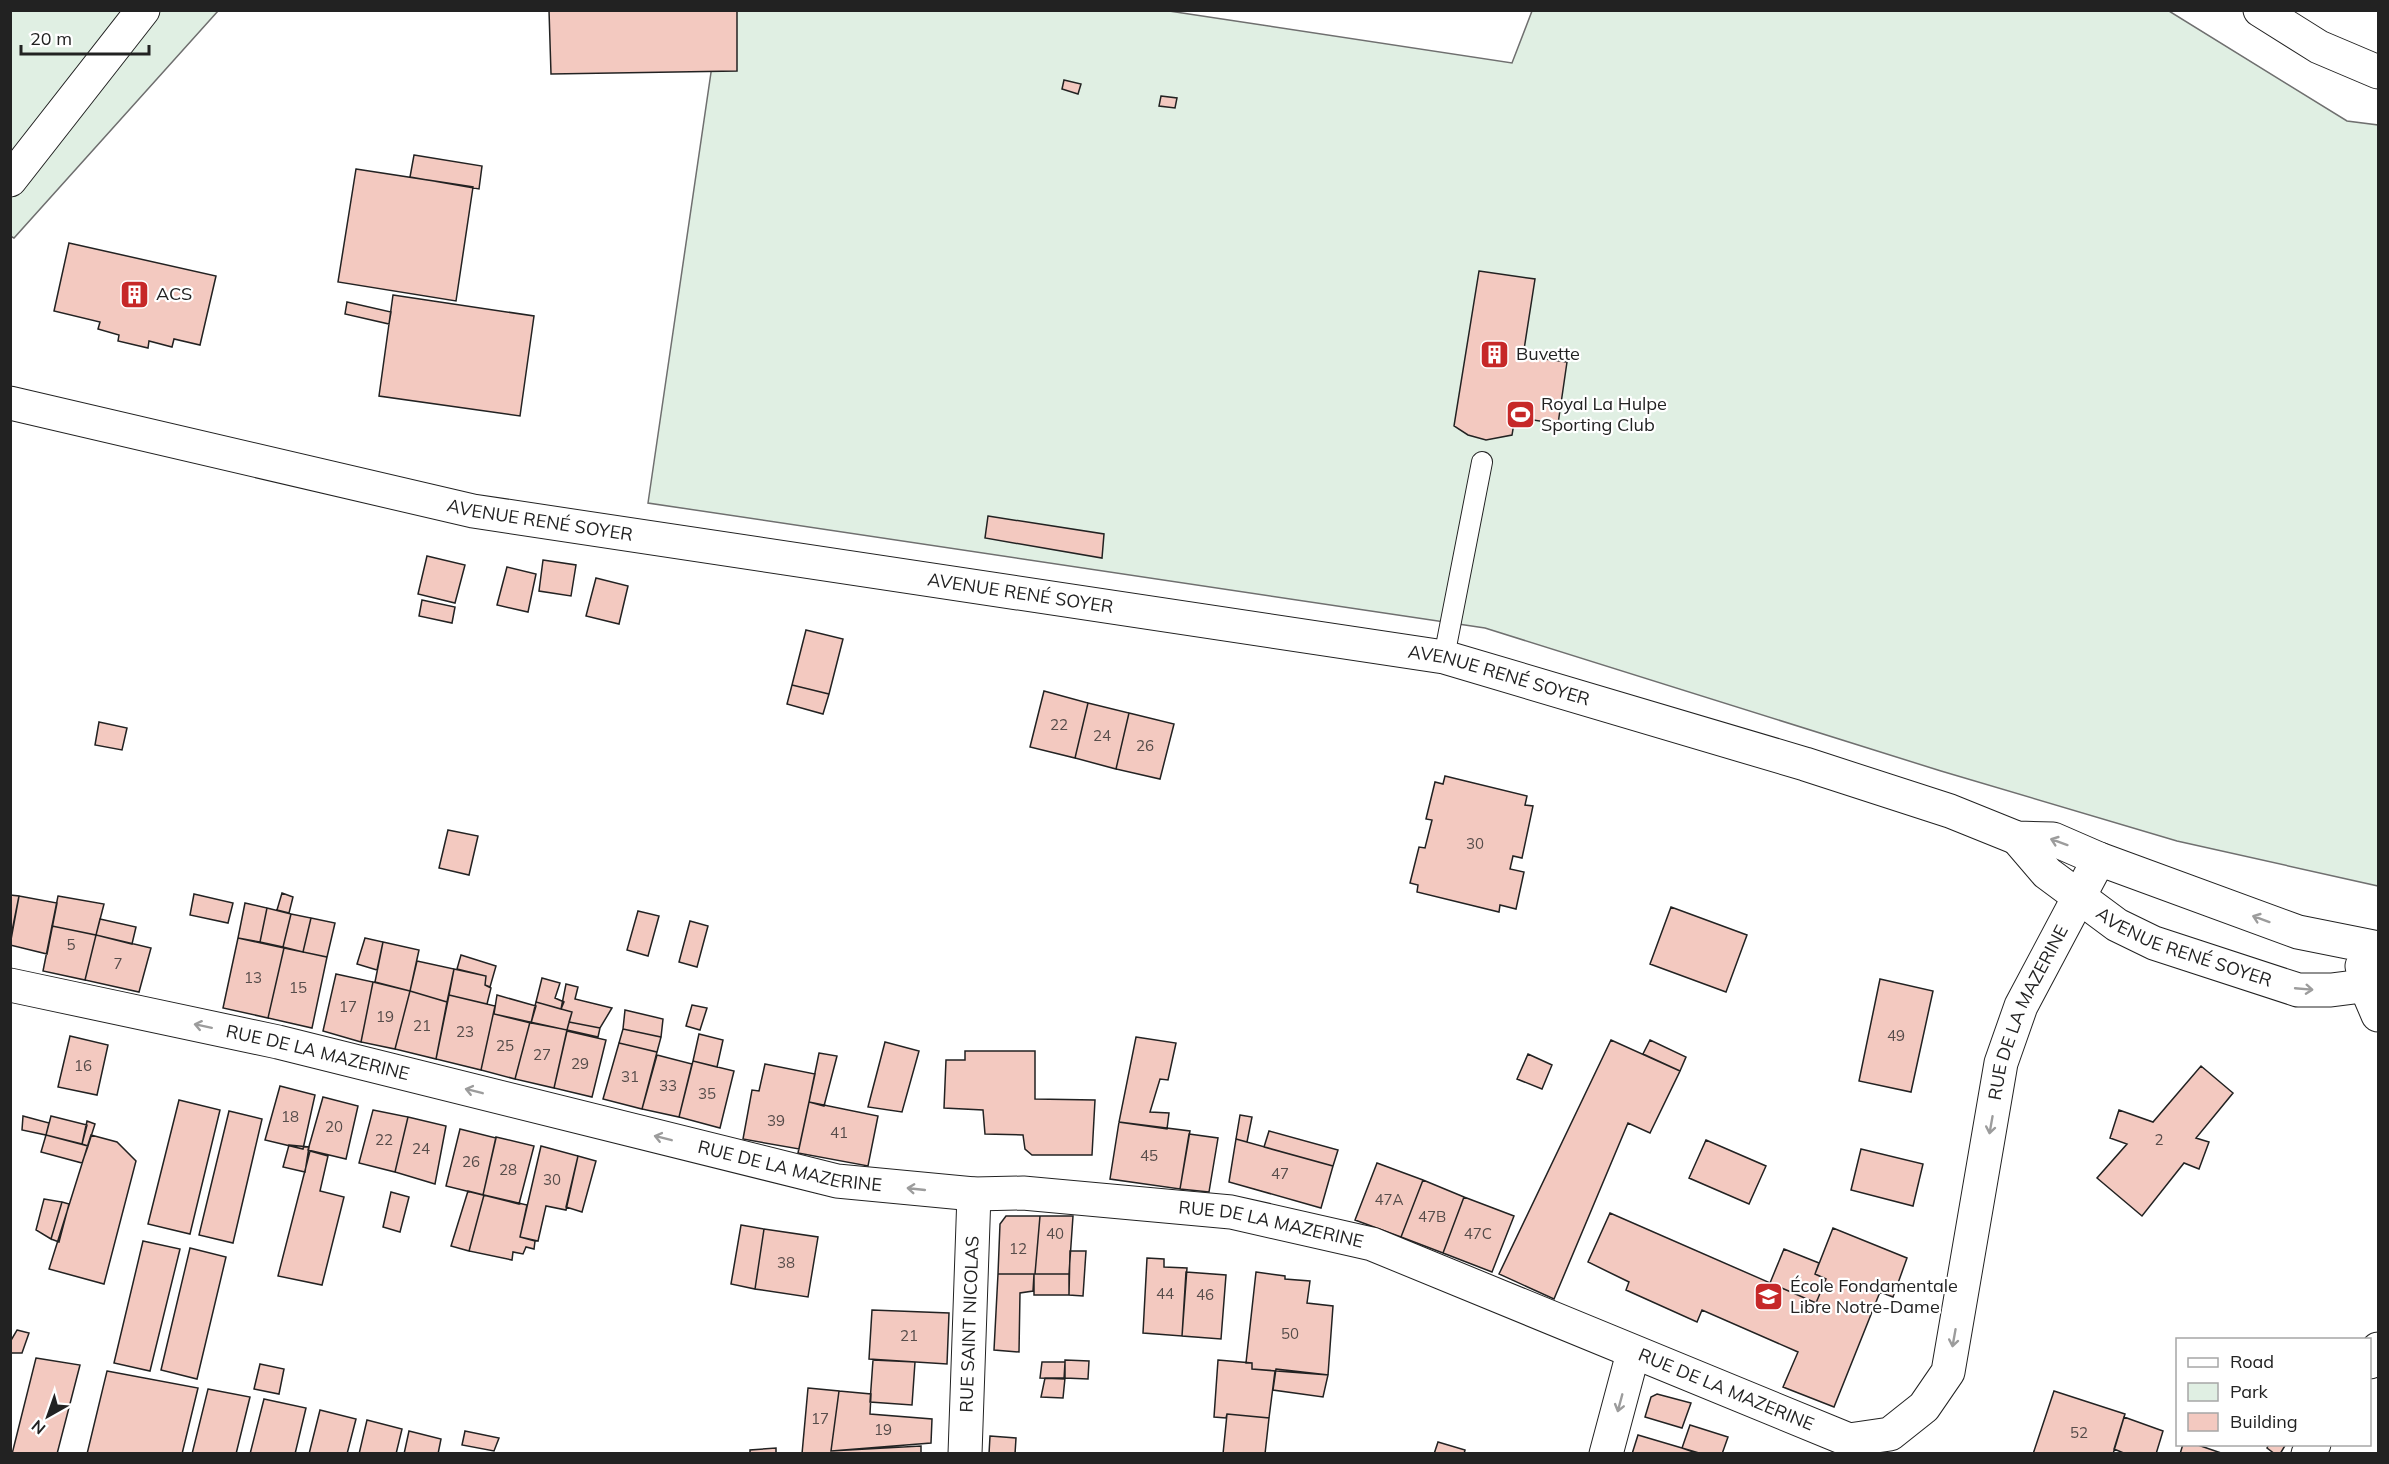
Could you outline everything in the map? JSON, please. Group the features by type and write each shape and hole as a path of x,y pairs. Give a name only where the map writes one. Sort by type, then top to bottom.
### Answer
{"street":[{"path":"10,180 142,10"},
{"path":"2260,10 2319,47 2379,72"},
{"name":"AVENUE RENÉ SOYER","path":"10,403 474,511 1444,657 1805,764 1950,811 2017,838 2054,839 2099,859 2298,932 2368,947"},
{"name":"AVENUE RENÉ SOYER","path":"2017,838 2047,873 2117,925 2154,943 2298,990 2374,996"},
{"name":"RUE DE LA MAZERINE","path":"10,985 278,1042 837,1181 974,1194 1023,1193 1231,1212 1372,1244 1849,1440 1890,1434 1924,1407 1948,1372 2001,1063 2021,1006 2099,859"},
{"path":"2368,947 2374,996"},
{"name":"RUE SAINT NICOLAS","path":"965,1454 974,1194"},
{"path":"1606,1454 1633,1353"}],"lane":[{"path":"1444,657 1482,462"}],"green space":[{"path":"10,11 218,11 14,238 10,236"},
{"name":"Royal La Hulpe Sporting Club","path":"720,11 1169,11 1512,63 1532,11 2169,11 2347,121 2378,125 2378,886 2177,841 1941,771 1485,628 648,503"}],"building":[{"path":"549,10 737,10 737,71 551,74"},
{"path":"1064,80 1081,84 1078,94 1062,89"},
{"path":"1161,96 1177,98 1175,108 1159,106"},
{"path":"414,155 482,166 479,189 410,177"},
{"path":"356,169 473,187 456,301 338,282"},
{"name":"ACS","path":"69,243 216,276 200,345 174,339 172,347 149,341 148,348 118,341 119,335 98,329 100,322 54,311"},
{"name":"Buvette","path":"1479,271 1535,279 1523,356 1567,362 1558,424 1515,417 1512,435 1486,440 1468,435 1454,426"},
{"path":"393,295 534,316 520,416 379,396"},
{"path":"347,302 391,312 389,324 345,314"},
{"path":"988,516 1104,534 1102,558 985,538"},
{"path":"427,556 465,565 455,603 418,594"},
{"path":"543,560 576,565 571,596 539,591"},
{"path":"507,567 536,574 528,612 497,605"},
{"path":"596,578 628,586 619,624 586,616"},
{"path":"422,600 455,607 452,623 419,616"},
{"path":"806,630 843,639 829,694 792,685"},
{"path":"792,685 829,694 823,714 787,704"},
{"path":"1044,691 1088,703 1075,758 1030,747"},
{"path":"1088,703 1129,713 1116,769 1075,758"},
{"path":"1129,713 1174,724 1160,779 1116,769"},
{"path":"99,722 127,728 122,750 95,745"},
{"path":"1445,776 1527,796 1525,805 1533,806 1522,858 1513,856 1510,869 1524,872 1516,909 1500,905 1499,912 1417,892 1418,885 1410,883 1419,847 1425,848 1432,820 1426,819 1435,782 1443,784"},
{"path":"448,830 478,836 469,875 439,868"},
{"path":"282,893 293,897 289,913 277,910"},
{"path":"194,894 233,903 228,923 190,915"},
{"path":"10,895 19,896 10,941"},
{"path":"19,896 57,903 47,954 10,945"},
{"path":"58,896 104,904 96,935 52,926"},
{"path":"245,903 267,908 260,942 238,938"},
{"path":"1671,907 1747,935 1726,992 1650,964"},
{"path":"267,908 291,914 283,947 260,942"},
{"path":"638,911 659,916 648,956 627,950"},
{"path":"291,914 311,918 303,952 283,947"},
{"path":"311,918 335,923 327,957 303,952"},
{"path":"100,919 136,927 132,944 96,935"},
{"path":"690,921 708,926 697,967 679,962"},
{"path":"52,926 96,935 85,980 43,971"},
{"path":"96,935 151,948 139,992 85,980"},
{"path":"238,938 284,948 268,1018 223,1008"},
{"path":"365,938 383,942 377,970 357,964"},
{"path":"383,942 419,950 410,991 375,982"},
{"path":"284,948 327,957 312,1028 268,1018"},
{"path":"461,955 496,966 490,987 485,985 486,976 457,969"},
{"path":"417,961 454,969 447,1002 410,991"},
{"path":"454,969 486,976 485,985 491,988 487,1004 449,995"},
{"path":"336,974 373,982 361,1042 323,1031"},
{"path":"542,978 560,983 555,998 564,1002 561,1009 536,1002"},
{"path":"1880,979 1933,991 1911,1092 1859,1081"},
{"path":"373,982 410,991 395,1049 361,1042"},
{"path":"566,984 578,987 575,999 612,1008 600,1028 569,1022 572,1012 561,1009"},
{"path":"410,991 447,1002 436,1059 395,1049"},
{"path":"449,995 495,1006 481,1070 436,1059"},
{"path":"497,995 536,1006 531,1023 494,1014"},
{"path":"536,1002 572,1012 567,1030 531,1023"},
{"path":"692,1005 707,1008 700,1030 686,1026"},
{"path":"495,1006 494,1014 530,1022 515,1079 481,1070"},
{"path":"625,1010 663,1019 661,1037 623,1029"},
{"path":"530,1022 567,1030 554,1088 515,1079"},
{"path":"569,1022 600,1028 598,1037 567,1030"},
{"path":"623,1029 661,1037 657,1052 619,1043"},
{"path":"567,1031 606,1040 592,1097 554,1088"},
{"path":"699,1034 723,1040 717,1067 693,1061"},
{"path":"70,1036 108,1045 97,1095 58,1087"},
{"path":"1136,1037 1176,1043 1168,1080 1160,1079 1150,1112 1169,1113 1167,1129 1119,1122"},
{"path":"1611,1040 1680,1071 1650,1133 1628,1123 1554,1299 1499,1274"},
{"path":"1650,1040 1686,1057 1680,1071 1643,1054"},
{"path":"885,1042 919,1051 902,1112 868,1107"},
{"path":"619,1043 657,1052 642,1109 603,1099"},
{"path":"965,1051 1035,1051 1035,1099 1095,1100 1092,1155 1032,1155 1025,1149 1023,1135 985,1134 983,1110 944,1108 946,1060 965,1060"},
{"path":"819,1053 837,1056 824,1106 809,1102"},
{"path":"1528,1054 1552,1065 1542,1089 1517,1079"},
{"path":"657,1055 692,1064 679,1117 642,1109"},
{"path":"693,1061 734,1071 720,1128 679,1117"},
{"path":"765,1064 815,1074 799,1149 743,1139 752,1090 759,1091"},
{"path":"2201,1066 2233,1093 2196,1138 2209,1142 2199,1169 2184,1163 2142,1216 2097,1178 2127,1144 2110,1138 2119,1110 2153,1122"},
{"path":"280,1086 315,1095 303,1149 265,1140"},
{"path":"323,1097 358,1106 346,1159 308,1150"},
{"path":"179,1100 220,1110 190,1234 148,1224"},
{"path":"809,1102 878,1116 868,1166 798,1153"},
{"path":"373,1110 408,1117 395,1172 359,1163"},
{"path":"229,1111 262,1119 233,1243 199,1235"},
{"path":"1240,1115 1252,1117 1247,1142 1236,1139"},
{"path":"23,1116 49,1123 46,1135 22,1130"},
{"path":"51,1116 87,1125 82,1144 46,1135"},
{"path":"408,1117 446,1126 435,1184 395,1172"},
{"path":"87,1121 95,1124 88,1146 82,1144"},
{"path":"1119,1122 1190,1131 1180,1189 1110,1179"},
{"path":"460,1129 496,1138 483,1195 446,1186"},
{"path":"1269,1131 1338,1150 1333,1166 1264,1147"},
{"path":"1189,1134 1218,1138 1209,1192 1180,1189"},
{"path":"46,1135 88,1146 82,1163 41,1152"},
{"path":"91,1135 117,1142 136,1161 104,1284 49,1269"},
{"path":"496,1137 534,1146 519,1204 483,1195"},
{"path":"1236,1139 1333,1166 1321,1208 1229,1182"},
{"path":"1706,1140 1766,1166 1749,1204 1689,1178"},
{"path":"289,1145 309,1147 305,1172 283,1167"},
{"path":"541,1146 578,1156 566,1210 546,1206 538,1241 520,1237"},
{"path":"1861,1149 1923,1164 1913,1206 1851,1190"},
{"path":"310,1151 328,1156 320,1191 344,1197 322,1285 278,1276"},
{"path":"578,1156 596,1161 582,1212 566,1207"},
{"path":"1377,1163 1423,1180 1401,1237 1355,1220"},
{"path":"1423,1180 1464,1197 1443,1253 1401,1237"},
{"path":"468,1191 484,1195 469,1251 451,1246"},
{"path":"391,1192 409,1197 400,1232 383,1227"},
{"path":"484,1195 527,1205 520,1237 535,1241 534,1249 526,1247 523,1254 513,1252 512,1260 469,1251"},
{"path":"1464,1197 1514,1216 1492,1272 1443,1253"},
{"path":"44,1199 62,1202 51,1239 36,1230"},
{"path":"62,1202 69,1204 59,1242 51,1239"},
{"path":"1610,1213 1816,1303 1826,1279 1815,1274 1833,1228 1907,1258 1893,1297 1880,1292 1834,1407 1783,1387 1798,1352 1702,1310 1697,1322 1626,1290 1629,1282 1588,1262"},
{"path":"1006,1216 1040,1216 1035,1274 998,1274 1000,1224"},
{"path":"1040,1216 1073,1216 1069,1274 1035,1274"},
{"path":"741,1225 764,1229 755,1289 731,1284"},
{"path":"764,1229 818,1237 808,1297 755,1289"},
{"path":"143,1241 180,1249 150,1371 114,1363"},
{"path":"190,1248 226,1257 197,1379 161,1370"},
{"path":"1784,1249 1819,1263 1815,1274 1826,1279 1816,1303 1770,1283"},
{"path":"1070,1251 1086,1251 1083,1296 1069,1295"},
{"path":"1147,1258 1164,1259 1164,1267 1187,1268 1182,1336 1143,1333"},
{"path":"1186,1272 1226,1275 1221,1339 1182,1336"},
{"path":"1256,1272 1285,1276 1285,1279 1310,1281 1307,1303 1333,1306 1328,1375 1252,1369 1252,1363 1246,1363"},
{"path":"998,1274 1034,1274 1033,1291 1020,1293 1019,1352 994,1350"},
{"path":"1034,1274 1069,1274 1069,1295 1034,1295"},
{"path":"872,1310 949,1313 947,1364 869,1359"},
{"path":"17,1330 29,1333 22,1353 10,1353 10,1342"},
{"path":"36,1358 80,1365 57,1454 12,1454"},
{"path":"873,1360 915,1362 912,1405 870,1402"},
{"path":"1065,1360 1089,1361 1088,1379 1065,1378"},
{"path":"1218,1360 1252,1363 1252,1369 1275,1371 1269,1418 1227,1414 1226,1418 1214,1417"},
{"path":"1042,1362 1065,1362 1064,1379 1040,1378"},
{"path":"260,1364 284,1369 279,1394 254,1389"},
{"path":"1276,1369 1328,1375 1323,1397 1273,1390"},
{"path":"107,1371 198,1388 182,1454 87,1454"},
{"path":"1045,1378 1065,1378 1063,1398 1041,1397"},
{"path":"808,1388 839,1391 831,1451 921,1446 921,1454 802,1454"},
{"path":"208,1389 250,1397 236,1454 192,1454"},
{"path":"839,1391 871,1394 870,1414 932,1419 931,1443 831,1451"},
{"path":"2054,1391 2125,1414 2113,1454 2033,1454"},
{"path":"1657,1394 1691,1403 1682,1428 1645,1417 1651,1397"},
{"path":"264,1399 306,1408 295,1454 250,1454"},
{"path":"320,1410 356,1419 347,1454 309,1454"},
{"path":"1227,1414 1269,1418 1265,1454 1223,1454"},
{"path":"2124,1417 2163,1431 2156,1454 2126,1454 2114,1449"},
{"path":"367,1420 402,1429 396,1454 359,1454"},
{"path":"1690,1425 1728,1437 1722,1454 1699,1454 1682,1448"},
{"path":"409,1431 441,1439 438,1454 404,1454"},
{"path":"465,1431 499,1438 494,1451 462,1445"},
{"path":"1638,1435 1682,1448 1699,1453 1632,1454"},
{"path":"990,1436 1016,1438 1015,1454 989,1454"},
{"path":"1438,1442 1465,1450 1464,1454 1434,1454"},
{"path":"2182,1446 2201,1446 2224,1454 2180,1454"},
{"path":"2268,1446 2285,1446 2280,1454 2275,1454 2267,1448"},
{"path":"776,1448 776,1454 750,1454 750,1450"}],"place":[{"name":"ACS","path":"135,294"},
{"name":"Buvette","path":"1495,354"},
{"name":"Royal La Hulpe Sporting Club","path":"1520,414"},
{"name":"École Fondamentale Libre Notre-Dame","path":"1769,1296"}]}
